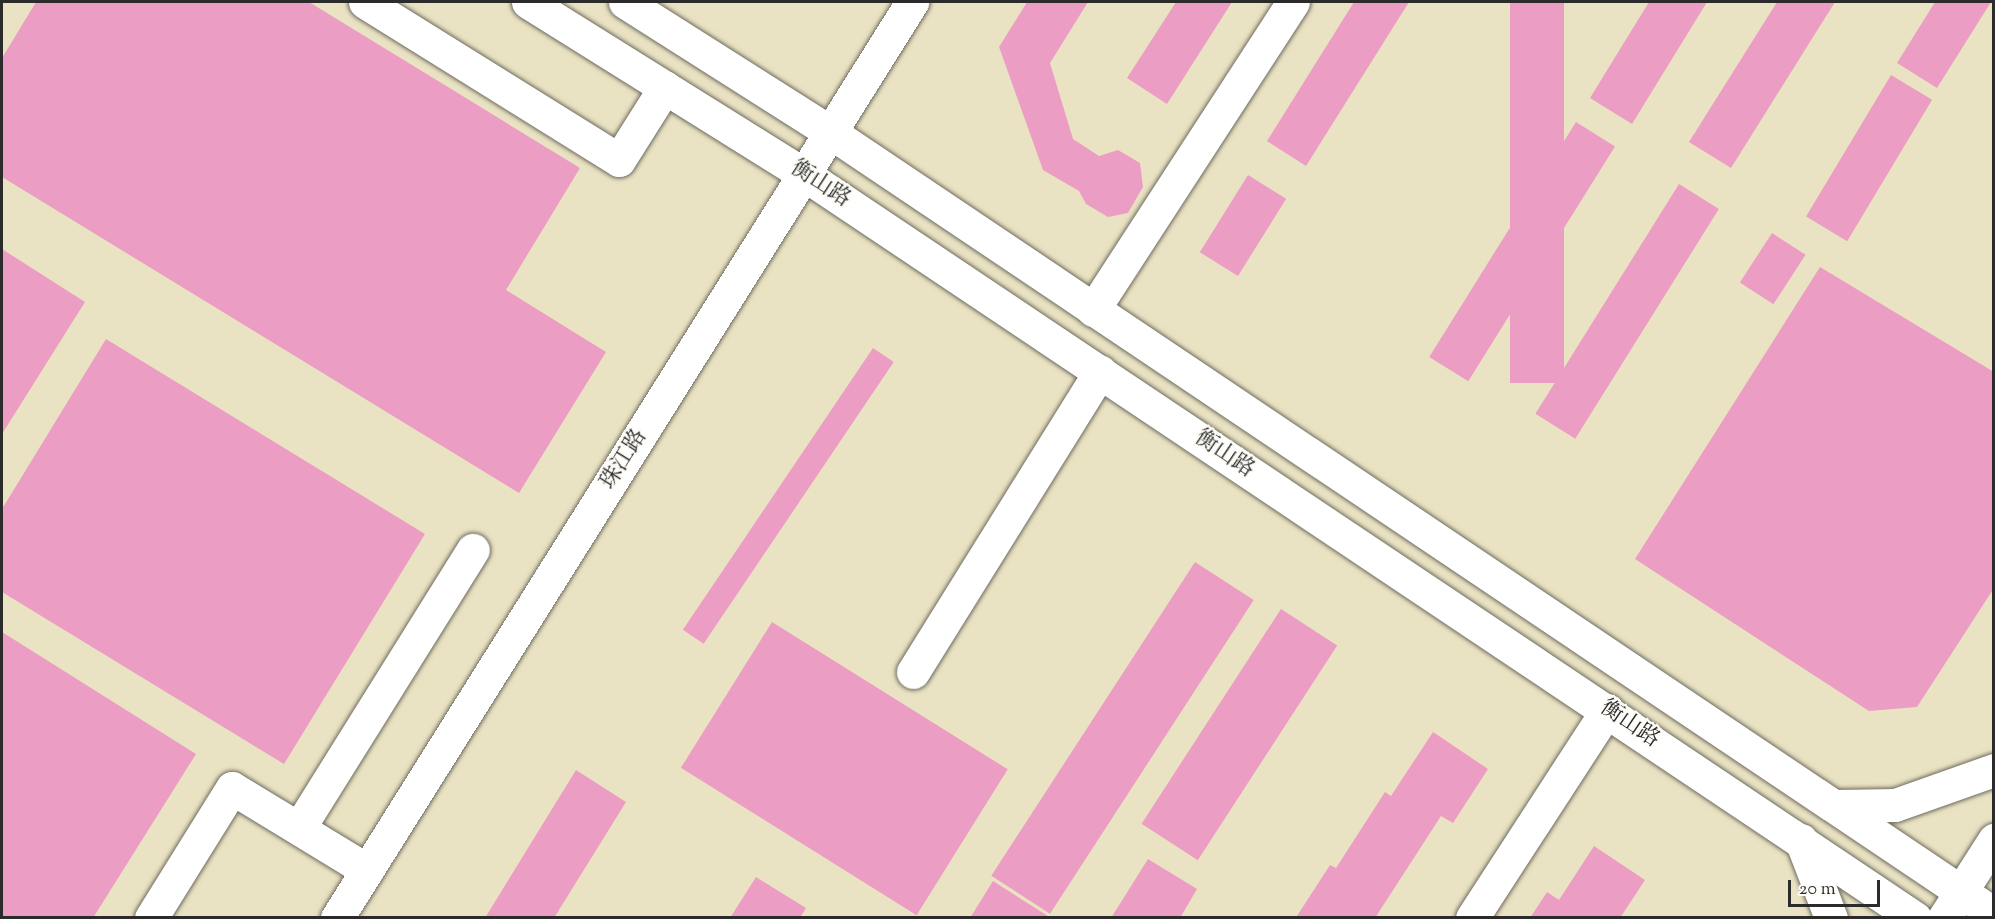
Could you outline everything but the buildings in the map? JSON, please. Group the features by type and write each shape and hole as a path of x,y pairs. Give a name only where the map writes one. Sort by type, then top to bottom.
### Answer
{"street":[{"path":"366,2 619,160 665,87"},
{"name":"衡山路","path":"528,2 805,175 1915,918"},
{"path":"624,2 830,132 1836,806 1952,905 1994,914"},
{"name":"珠江路","path":"337,918 912,2"},
{"path":"1094,310 1293,2"},
{"path":"913,672 1100,372"},
{"path":"298,828 473,550"},
{"path":"1472,918 1607,710"},
{"path":"1836,806 1895,805 1994,770"},
{"path":"152,918 232,788 367,870"},
{"path":"1801,840 1831,918"},
{"path":"1952,905 1994,840"}]}
